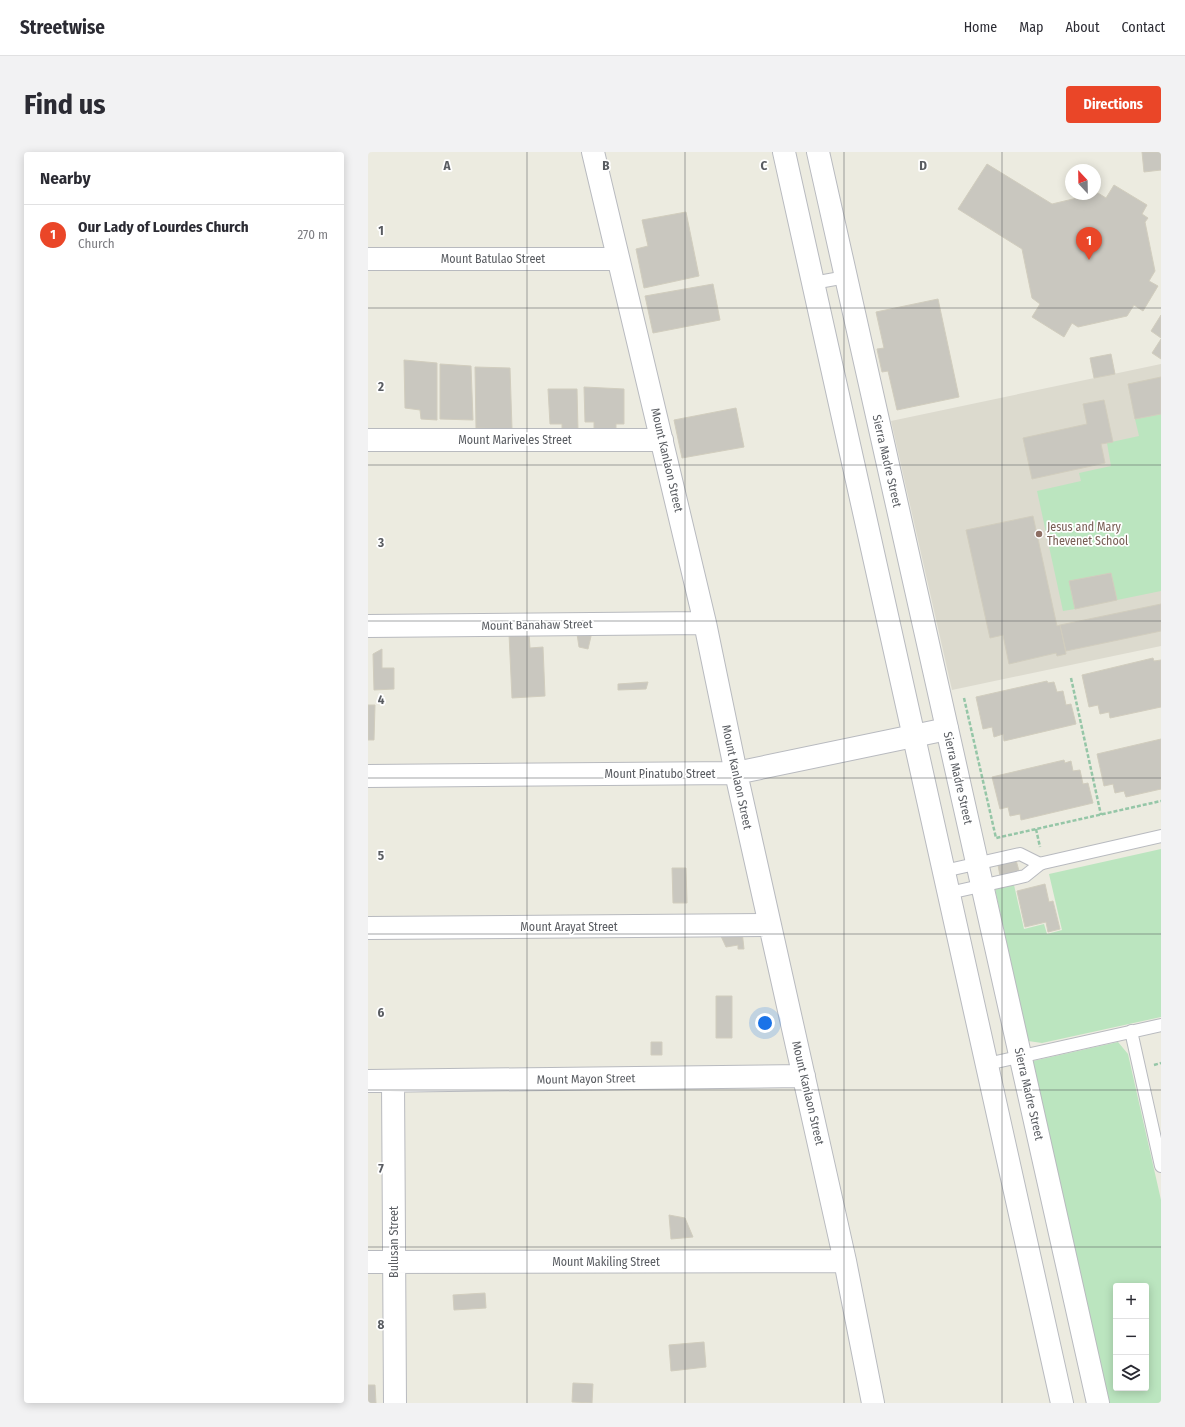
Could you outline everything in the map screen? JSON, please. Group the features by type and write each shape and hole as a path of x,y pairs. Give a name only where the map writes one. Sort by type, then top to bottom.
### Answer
{"street":[{"name":"Mount Kanlaon Street","path":"593,152 706,623 736,773 845,1261 873,1403"},
{"path":"784,152 1062,1403"},
{"name":"Sierra Madre Street","path":"818,152 1098,1403"},
{"name":"Mount Batulao Street","path":"368,259 618,259"},
{"name":"Mount Mariveles Street","path":"368,440 662,440"},
{"name":"Mount Banahaw Street","path":"368,626 706,623"},
{"name":"Mount Pinatubo Street","path":"368,776 736,773 947,729"},
{"name":"Mount Arayat Street","path":"368,928 770,925"},
{"name":"Mount Mayon Street","path":"368,1081 804,1076"},
{"name":"Bulusan Street","path":"393,1081 395,1403"},
{"name":"Mount Makiling Street","path":"368,1262 845,1261"}],"lane":[{"path":"813,283 846,277"},
{"path":"949,894 1025,876 1040,864 1161,836"},
{"path":"944,871 1020,854 1040,864"},
{"path":"987,1064 1161,1025"},
{"path":"1131,1031 1161,1166"}],"path":[{"path":"1071,678 1101,815"},
{"path":"964,698 996,838 1161,801"}],"shaded area":[{"name":"Jesus and Mary Thevenet School","path":"1161,364 1161,646 952,690 891,421"}],"green space":[{"path":"1161,414 1161,591 1117,600 1111,573 1070,581 1075,609 1063,611 1037,491 1081,481 1079,473 1111,466 1107,443 1139,436 1135,419"},
{"path":"1161,849 1161,1017 1042,1043 1028,1041 995,889 1014,885 1024,929 1044,924 1047,934 1062,930 1049,874"},
{"path":"1118,1042 1128,1054 1161,1200 1161,1403 1109,1403 1033,1061"}],"building":[{"path":"1142,152 1161,152 1161,170 1144,172"},
{"path":"987,164 1052,204 1069,200 1101,200 1101,195 1106,198 1114,185 1147,205 1142,214 1148,218 1145,222 1155,271 1149,281 1158,286 1143,311 1134,305 1127,316 1078,327 1072,323 1064,337 1032,317 1040,304 1032,298 1022,249 958,209"},
{"path":"686,212 699,276 644,288 636,249 648,246 642,220"},
{"path":"713,284 720,320 653,333 645,296"},
{"path":"938,299 959,397 897,410 888,371 882,372 877,349 884,348 876,312"},
{"path":"1161,315 1161,338 1151,331"},
{"path":"1161,339 1161,359 1152,353"},
{"path":"1111,354 1115,374 1094,378 1090,358"},
{"path":"404,360 437,363 437,420 421,419 420,410 405,408"},
{"path":"440,364 471,366 473,420 440,419"},
{"path":"475,367 510,368 512,429 476,428"},
{"path":"1161,377 1161,414 1135,419 1128,384"},
{"path":"584,387 624,389 624,424 616,424 616,431 594,430 594,422 585,422"},
{"path":"548,389 577,389 578,431 562,430 562,424 550,424"},
{"path":"1104,400 1113,442 1101,444 1105,463 1032,479 1023,438 1087,424 1083,404"},
{"path":"736,408 744,447 682,458 674,420"},
{"path":"1033,516 1057,626 1060,625 1066,654 1057,656 1056,653 1009,664 1003,635 990,638 966,530"},
{"path":"1111,573 1117,600 1075,609 1069,581"},
{"path":"1161,604 1161,631 1066,651 1060,625"},
{"path":"592,632 588,649 579,647 577,634"},
{"path":"529,633 530,648 543,647 545,696 512,698 509,634"},
{"path":"382,649 382,668 394,668 394,689 374,690 373,654"},
{"path":"1153,658 1154,661 1161,660 1161,707 1110,718 1109,712 1100,714 1098,705 1089,707 1082,675"},
{"path":"1047,681 1048,683 1054,682 1057,692 1063,691 1066,705 1071,704 1076,724 1004,741 1003,734 994,737 992,727 983,729 976,697"},
{"path":"648,682 646,689 618,690 618,684"},
{"path":"368,705 375,705 374,740 368,740"},
{"path":"1161,739 1161,789 1126,797 1124,791 1115,793 1113,784 1104,786 1097,754"},
{"path":"1064,760 1065,763 1071,761 1073,771 1080,770 1083,784 1088,783 1093,803 1021,820 1020,814 1010,816 1008,807 1000,809 992,777"},
{"path":"1016,860 1019,871 1000,876 998,865"},
{"path":"672,868 686,868 687,903 673,903"},
{"path":"1045,884 1049,902 1053,901 1060,929 1048,932 1046,922 1025,927 1017,891"},
{"path":"742,931 744,949 738,949 738,945 726,947 720,934"},
{"path":"716,996 732,996 732,1038 716,1038"},
{"path":"651,1042 662,1042 662,1055 651,1055"},
{"path":"669,1215 685,1218 693,1237 671,1239"},
{"path":"485,1293 486,1308 454,1310 453,1295"},
{"path":"704,1342 706,1367 671,1371 669,1345"},
{"path":"573,1383 593,1384 592,1403 572,1402"},
{"path":"368,1385 375,1385 376,1403 368,1403"}],"place":[{"name":"Our Lady of Lourdes Church","path":"1089,260"},
{"name":"Jesus and Mary Thevenet School","path":"1039,534"}]}
